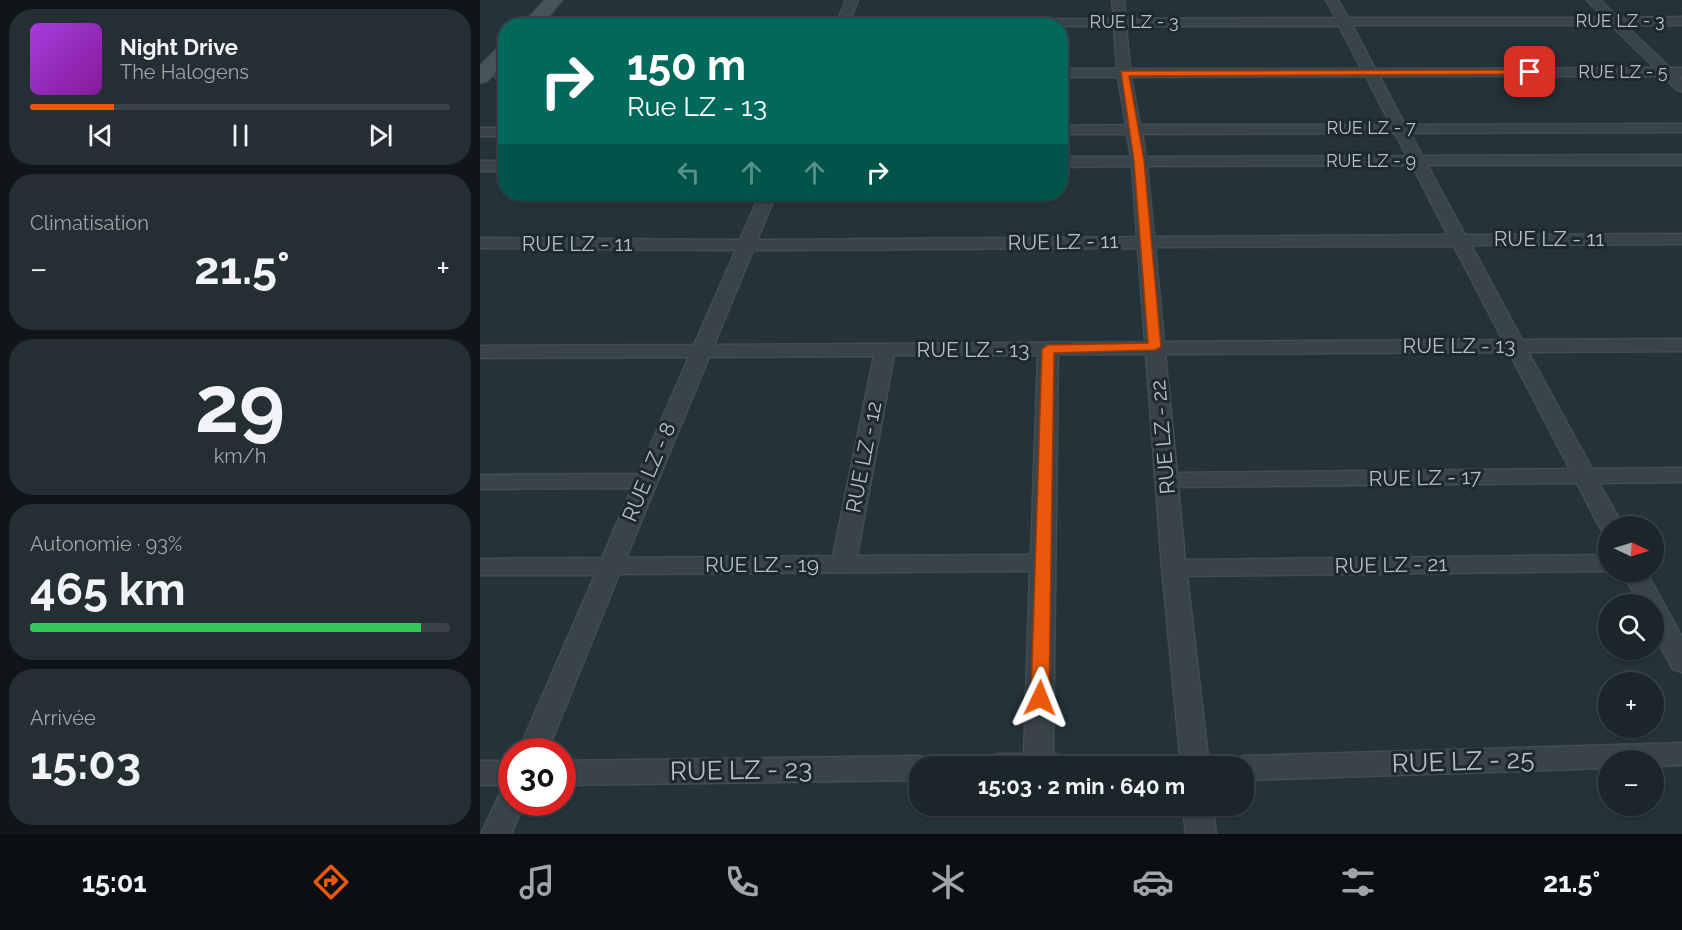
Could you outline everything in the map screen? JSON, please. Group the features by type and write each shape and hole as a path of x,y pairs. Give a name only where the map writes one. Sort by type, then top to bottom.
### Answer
{"main road":[{"path":"537,18 554,0"},
{"path":"556,18 573,0"},
{"path":"480,77 498,58"},
{"path":"480,96 498,80"}],"street":[{"path":"845,18 852,0"},
{"name":"RUE LZ - 22","path":"1118,0 1122,23 1124,73 1139,161 1174,568 1194,756"},
{"path":"1332,0 1606,516"},
{"path":"1593,0 1682,87"},
{"name":"RUE LZ - 3","path":"1068,23 1682,21"},
{"name":"RUE LZ - 5","path":"1068,73 1682,72"},
{"name":"RUE LZ - 7","path":"1068,130 1682,128"},
{"path":"480,132 498,132"},
{"name":"RUE LZ - 9","path":"1068,162 1682,160"},
{"path":"480,166 498,166"},
{"name":"RUE LZ - 8","path":"537,738 765,201"},
{"name":"RUE LZ - 11","path":"480,243 745,245 1682,239"},
{"name":"RUE LZ - 13","path":"480,352 1682,345"},
{"path":"1038,756 1048,349"},
{"name":"RUE LZ - 12","path":"843,565 885,350"},
{"name":"RUE LZ - 17","path":"1168,480 1682,475"},
{"path":"480,482 645,481"},
{"name":"RUE LZ - 19","path":"480,567 1044,563"},
{"name":"RUE LZ - 21","path":"1174,568 1598,563"},
{"path":"1664,628 1682,662"},
{"name":"RUE LZ - 25","path":"1254,768 1682,754"},
{"name":"RUE LZ - 23","path":"576,773 909,768"},
{"path":"480,773 498,773"},
{"path":"496,834 504,816"},
{"path":"1199,816 1201,834"}],"route":[{"path":"1040,698 1048,349 1155,347 1139,161 1124,73 1530,72"}]}
